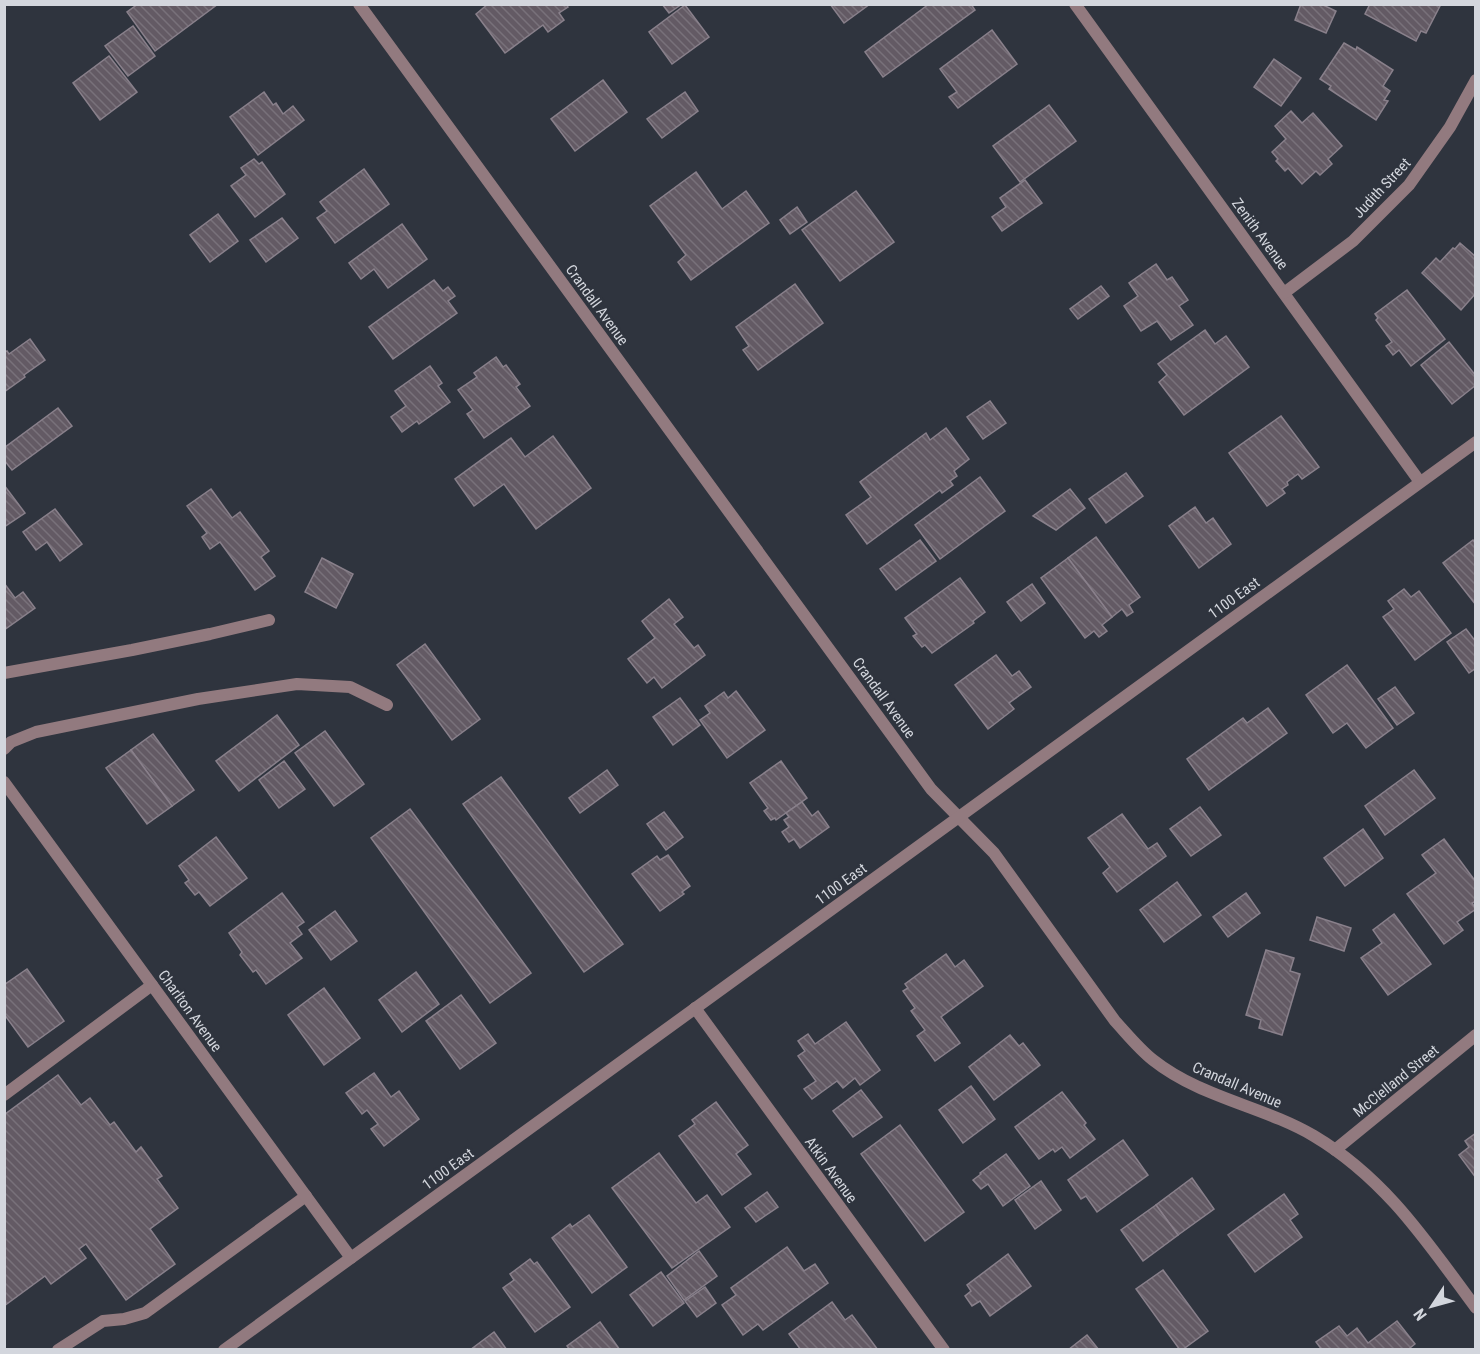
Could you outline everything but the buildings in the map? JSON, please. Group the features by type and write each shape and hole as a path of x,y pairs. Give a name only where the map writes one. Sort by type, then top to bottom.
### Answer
{"street":[{"name":"Crandall Avenue","path":"359,4 931,789 994,853 1116,1021 1134,1042 1176,1075 1206,1091 1289,1123 1335,1150 1375,1182 1392,1199 1476,1308"},
{"name":"Zenith Avenue","path":"1075,4 1420,482"},
{"name":"Judith Street","path":"1284,293 1353,241 1409,185 1450,127 1476,80"},
{"name":"1100 East","path":"224,1350 1476,442"},
{"path":"4,673 120,652 269,620"},
{"path":"4,749 11,742 36,732 198,699 297,684 350,687 387,705"},
{"name":"Charlton Avenue","path":"4,782 351,1258"},
{"path":"4,1095 152,985"},
{"name":"Atkin Avenue","path":"695,1008 944,1350"},
{"name":"McClelland Street","path":"1335,1150 1476,1035"},
{"path":"58,1350 103,1321 124,1319 145,1312 306,1196"}]}
